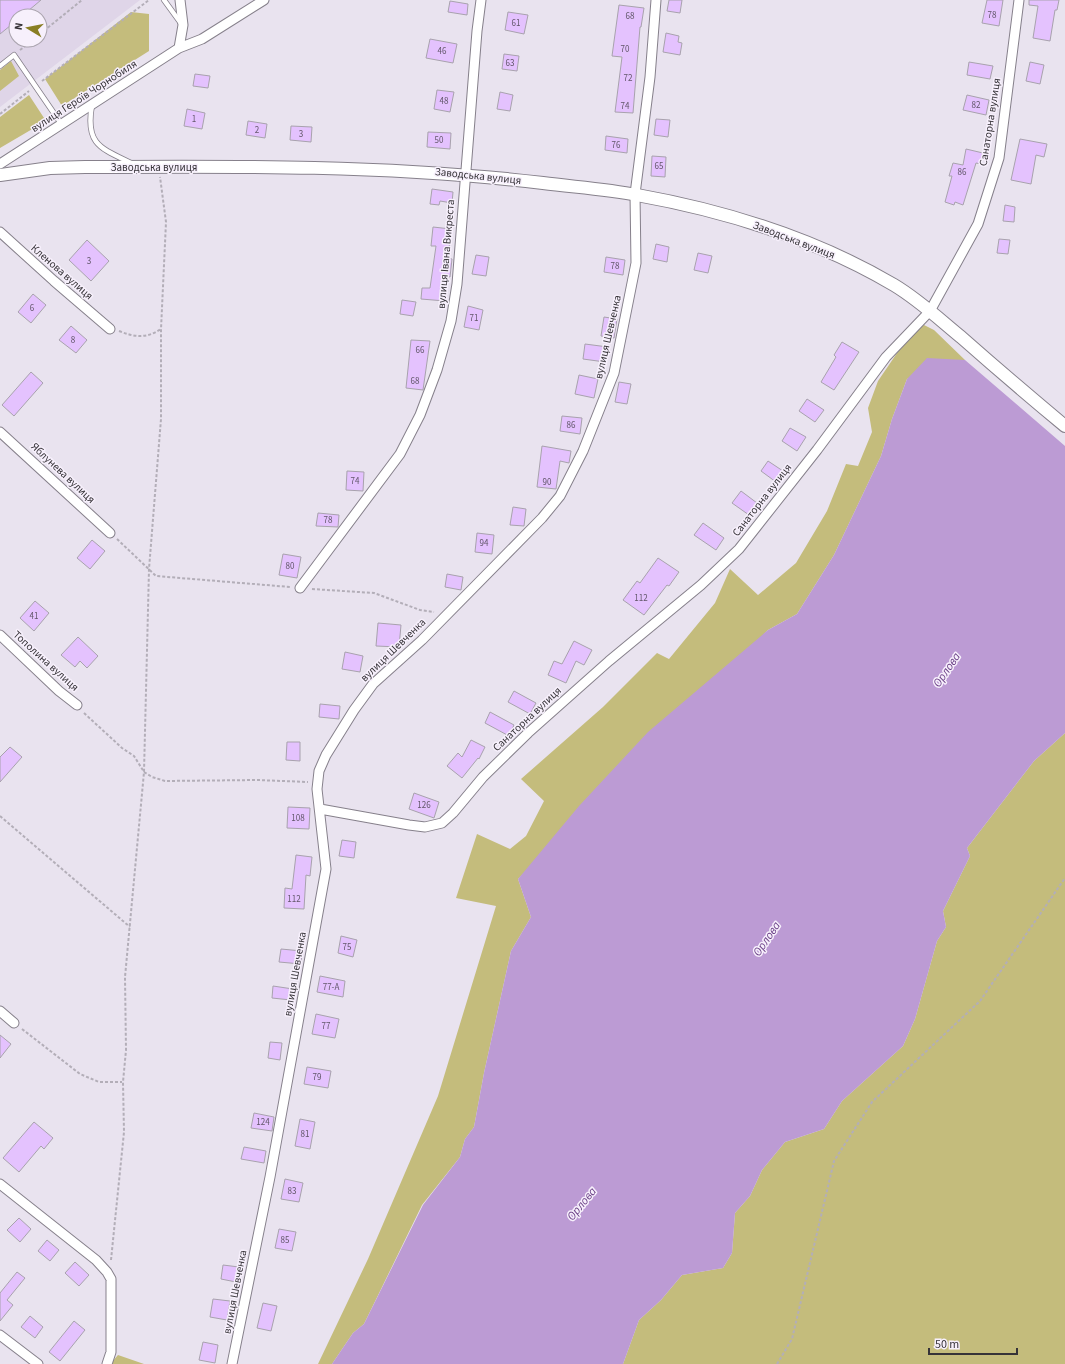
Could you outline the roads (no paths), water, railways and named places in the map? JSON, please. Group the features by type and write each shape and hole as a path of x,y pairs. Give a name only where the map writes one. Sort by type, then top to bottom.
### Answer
{"street":[{"path":"179,48 182,25 180,0"},
{"name":"вулиця Героїв Чорнобиля","path":"0,164 179,48 202,39 264,0"},
{"name":"вулиця Івана Викреста","path":"300,588 400,454 420,415 451,322 457,284 477,31 481,0"},
{"name":"вулиця Шевченка","path":"233,1362 271,1169 326,869 317,789 319,771 326,755 354,710 373,684 422,640 542,518 560,496 584,451 614,373 636,263 635,194 650,77 656,0"},
{"name":"Санаторна вулиця","path":"320,809 425,827 442,823 453,813 483,777 528,733 700,585 739,549 817,450 886,357 930,311 978,224 999,158 1019,0"},
{"name":"Заводська вулиця","path":"0,175 50,168 138,166 358,169 465,174 635,194 706,209 766,228 822,249 867,270 898,287 930,311 1065,426"},
{"name":"Кленова вулиця","path":"0,232 54,281 110,328"},
{"name":"Яблунева вулиця","path":"0,432 110,533"},
{"name":"Тополина вулиця","path":"0,635 79,708"},
{"path":"0,1011 14,1023"},
{"path":"0,1184 96,1260 107,1272 111,1279 111,1347 107,1364"},
{"path":"0,1335 38,1364"}],"lane":[{"path":"164,0 182,25"},
{"path":"0,66 14,55 62,125"},
{"path":"92,105 90,129 96,142 115,155 138,166"}],"water":[{"name":"Орлова","path":"927,358 965,360 1065,446 1065,733 1034,761 967,848 970,856 943,911 946,927 937,941 915,1019 903,1046 842,1101 824,1129 785,1142 762,1170 750,1196 735,1213 732,1253 723,1268 682,1275 661,1300 639,1320 623,1364 332,1364 353,1333 364,1324 423,1205 460,1157 465,1139 474,1127 484,1073 511,951 531,917 518,879 579,806 648,732 768,630 797,614 834,555 881,456 892,419 907,379"}]}
